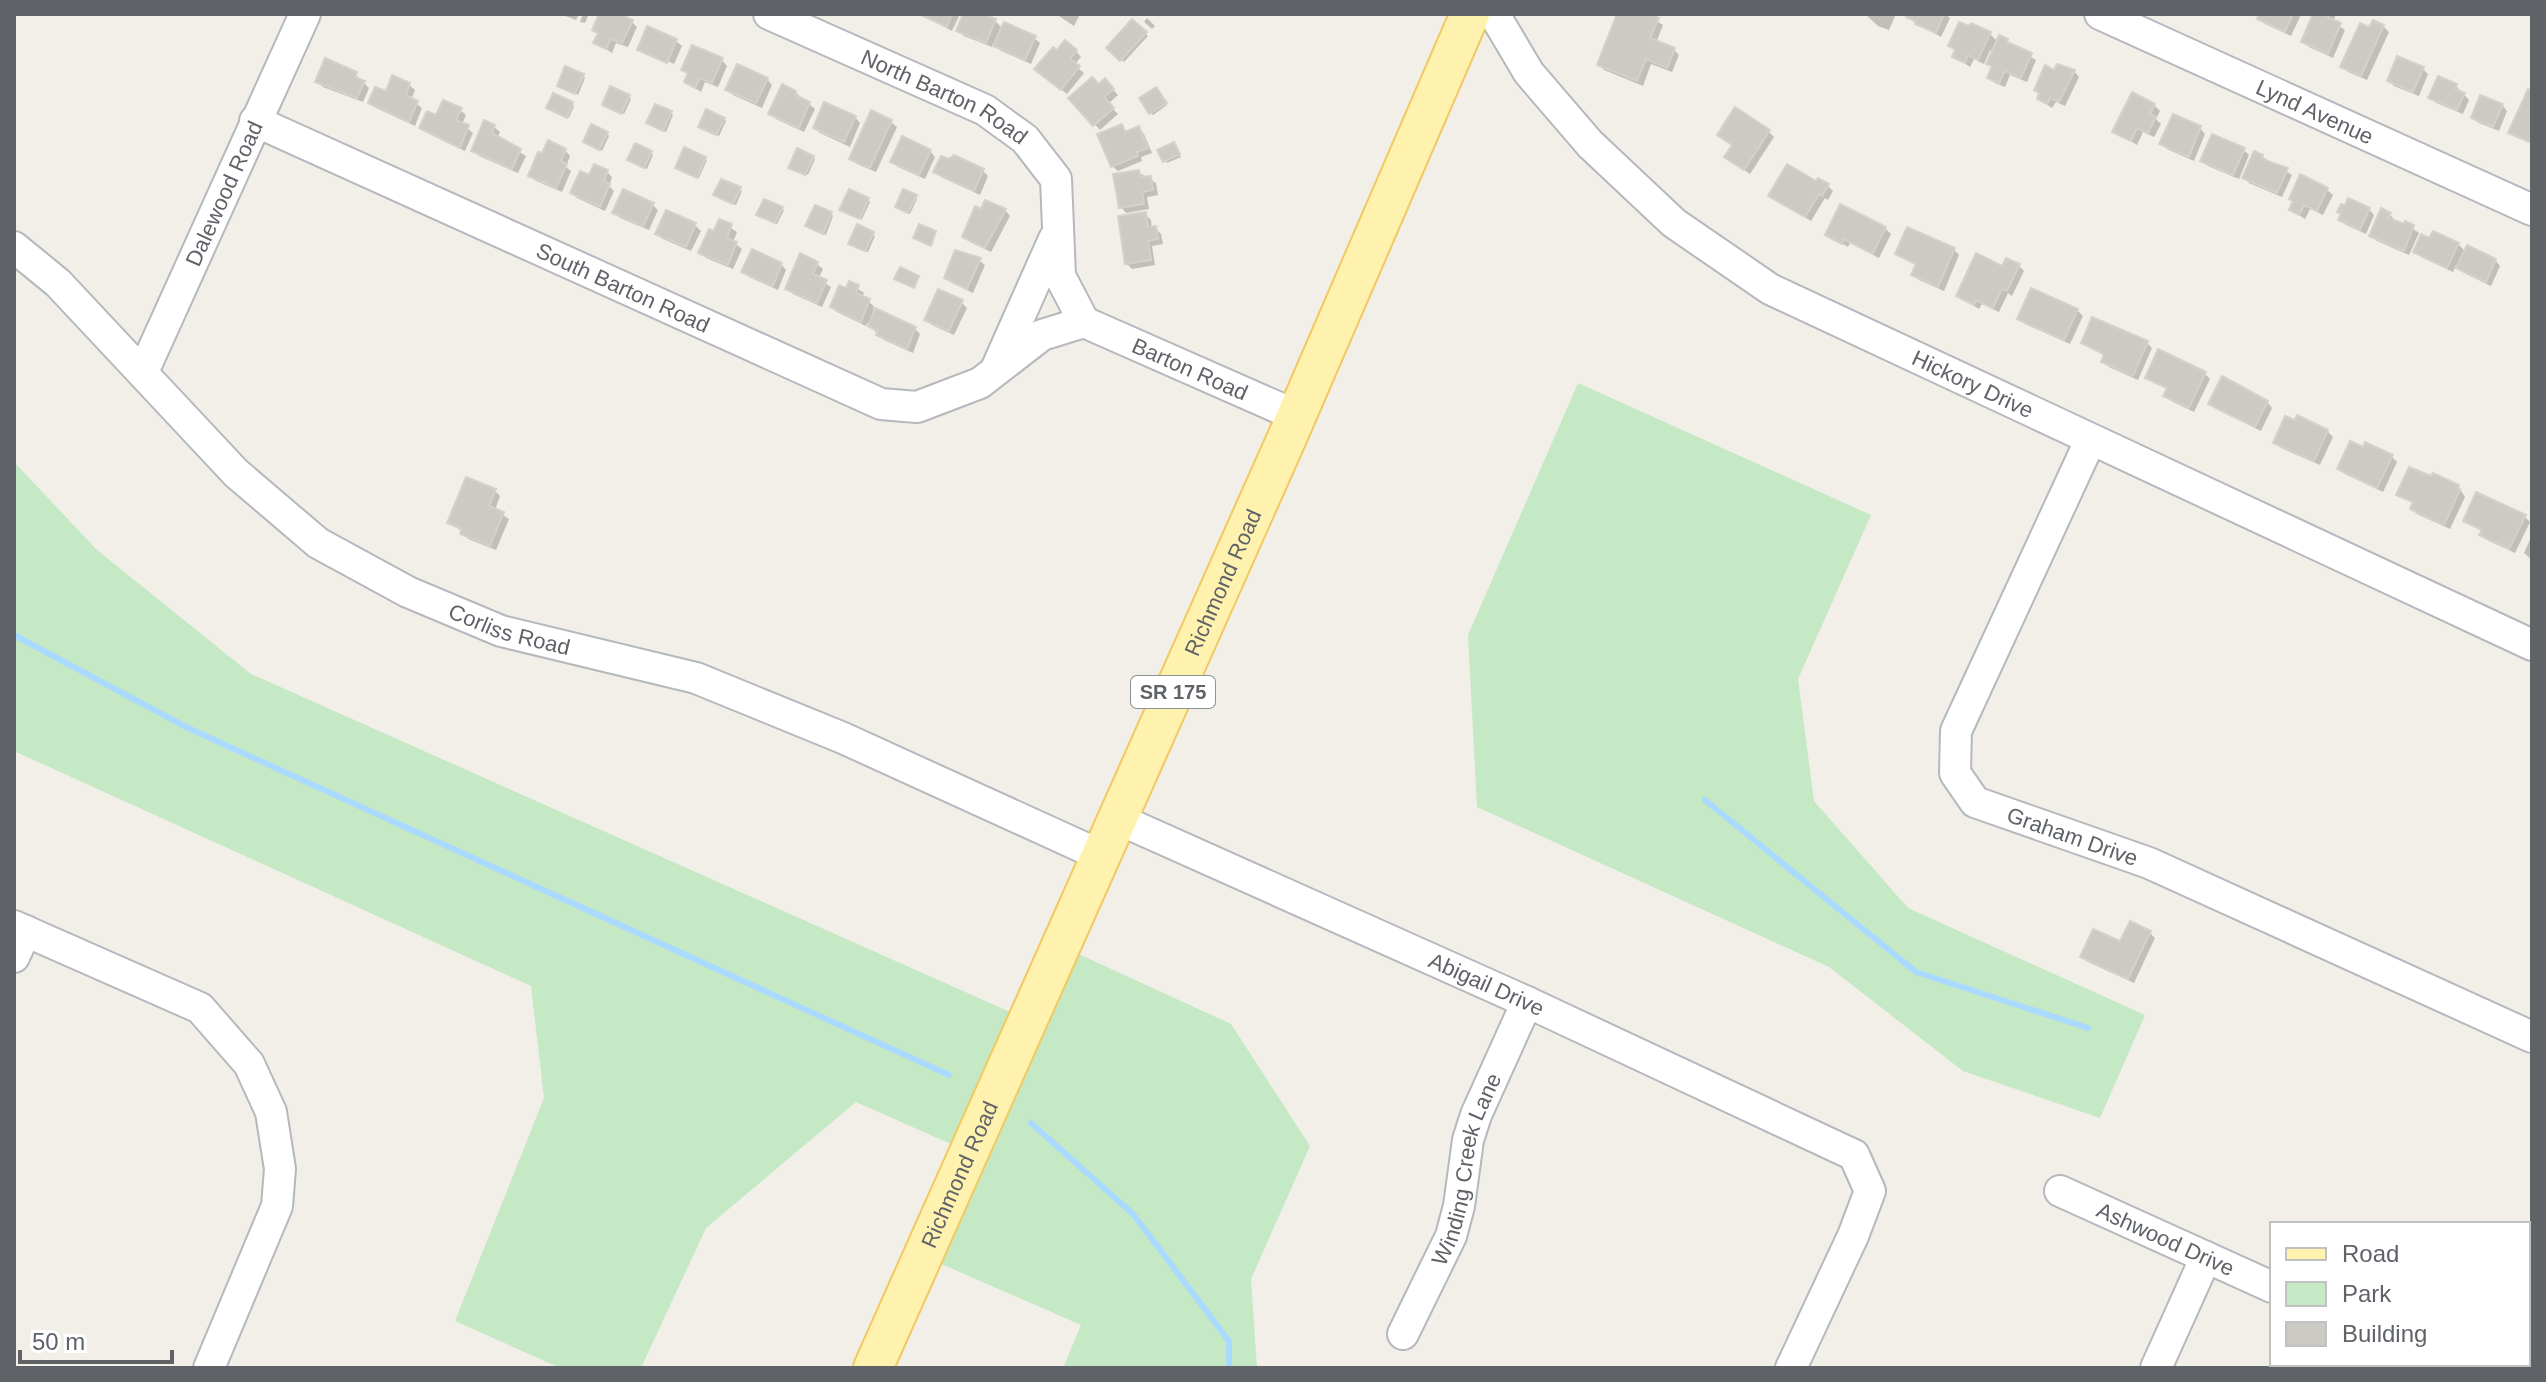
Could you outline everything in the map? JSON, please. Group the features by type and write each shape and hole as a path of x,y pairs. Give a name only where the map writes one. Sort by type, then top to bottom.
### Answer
{"main road":[{"name":"Richmond Road","path":"873,1368 1102,856 1470,14"}],"street":[{"name":"Dalewood Road","path":"143,372 305,14"},
{"name":"North Barton Road","path":"769,14 985,110 1025,139 1056,179 1060,276 1084,322"},
{"name":"Hickory Drive","path":"1494,14 1529,73 1580,132 1674,223 1770,289 2532,645"},
{"name":"Lynd Avenue","path":"2100,14 2532,210"},
{"name":"South Barton Road","path":"255,121 881,404 917,407 980,383 1042,335 1084,322"},
{"name":"North Barton Road","path":"994,372 1058,232"},
{"name":"Corliss Road","path":"14,247 58,283 236,473 318,543 408,592 501,631 696,678 843,738 1102,856"},
{"name":"Barton Road","path":"1084,322 1295,415"},
{"name":"Graham Drive","path":"2090,441 1956,731 1955,773 1975,802 2149,863 2532,1037"},
{"name":"Abigail Drive","path":"1118,819 1527,1002 1854,1155 1870,1191 1853,1236 1791,1368"},
{"path":"18,938 200,1008 249,1064 271,1112 280,1169 277,1206 209,1368"},
{"name":"Winding Creek Lane","path":"1403,1334 1451,1236 1459,1206 1468,1140 1476,1115 1527,1002"},
{"name":"Ashwood Drive","path":"2060,1191 2270,1286"},
{"path":"2156,1368 2206,1257"}],"green space":[{"path":"1578,383 1871,515 1798,679 1814,801 1908,908 2145,1015 2100,1118 1963,1071 1829,967 1477,807 1468,635"},
{"path":"14,462 97,550 251,674 1028,1020 1061,946 1231,1024 1310,1146 1251,1279 1257,1368 1063,1368 1081,1325 923,1256 969,1152 856,1102 706,1228 641,1368 560,1368 455,1321 544,1098 531,986 14,751"}],"building":[{"path":"599,14 619,14 633,20 622,43 611,39 606,49 593,43 598,33 592,30"},
{"path":"919,14 952,14 947,27"},
{"path":"963,14 983,14 996,19 986,43 956,31"},
{"path":"1617,14 1650,14 1659,18 1650,38 1675,48 1667,68 1646,59 1637,81 1597,65"},
{"path":"1908,14 1944,14 1936,33 1915,24 1916,21 1906,17"},
{"path":"2259,14 2293,14 2285,32 2257,19"},
{"path":"2313,14 2329,14 2327,17 2341,23 2328,54 2301,42"},
{"path":"1132,19 1147,32 1120,61 1106,48"},
{"path":"2373,20 2384,25 2361,76 2340,67 2360,23 2369,27"},
{"path":"1004,22 1036,36 1025,60 993,46"},
{"path":"1959,22 1969,26 1971,23 1991,32 1978,60 1968,55 1965,63 1952,57 1955,49 1948,46"},
{"path":"647,26 677,39 667,63 637,50"},
{"path":"1999,35 2032,53 2021,78 2005,71 1999,83 1987,78 1992,66 1986,64"},
{"path":"1065,40 1077,50 1070,59 1080,66 1061,90 1034,69 1053,47 1057,50"},
{"path":"692,45 723,58 712,83 700,78 695,88 684,82 688,73 681,70"},
{"path":"2397,56 2424,67 2413,92 2387,81"},
{"path":"325,58 357,72 355,77 365,81 357,98 315,82"},
{"path":"737,64 768,78 756,103 725,90"},
{"path":"2057,64 2075,70 2059,102 2050,98 2047,104 2037,99 2039,93 2034,90 2045,65 2054,70"},
{"path":"565,66 584,74 575,94 557,86"},
{"path":"392,75 410,83 406,95 418,101 409,122 368,103 375,87 386,91"},
{"path":"2438,76 2457,84 2455,89 2465,93 2457,110 2428,98"},
{"path":"1092,77 1099,84 1105,78 1114,89 1104,97 1114,108 1093,126 1068,98"},
{"path":"782,84 810,102 799,128 768,114"},
{"path":"610,86 630,95 621,114 602,105"},
{"path":"1156,87 1167,103 1149,114 1139,98"},
{"path":"2528,89 2532,91 2532,143 2508,133"},
{"path":"2132,92 2155,104 2150,114 2156,117 2148,133 2137,128 2131,141 2112,132"},
{"path":"553,93 573,102 567,118 546,108"},
{"path":"2480,95 2503,104 2493,127 2471,118"},
{"path":"443,100 462,108 456,120 469,125 460,148 419,128 427,111 436,115"},
{"path":"824,102 856,116 844,142 813,128"},
{"path":"655,104 672,111 663,131 646,123"},
{"path":"1735,107 1770,130 1744,170 1724,157 1732,145 1717,135"},
{"path":"706,109 725,118 716,135 698,127"},
{"path":"871,110 892,120 870,168 849,159"},
{"path":"2173,114 2201,126 2189,157 2159,144"},
{"path":"484,120 495,125 492,133 521,149 512,169 471,151"},
{"path":"591,124 608,132 599,150 583,142"},
{"path":"1122,124 1125,132 1139,126 1148,148 1137,152 1138,156 1111,167 1097,134"},
{"path":"2212,134 2245,148 2233,175 2200,161"},
{"path":"902,136 931,150 919,175 890,162"},
{"path":"548,140 566,149 561,161 567,164 556,188 528,176 538,152 542,153"},
{"path":"1174,142 1180,154 1163,162 1157,150"},
{"path":"635,143 652,151 644,168 627,160"},
{"path":"684,147 706,157 697,178 675,168"},
{"path":"797,148 814,156 805,175 788,168"},
{"path":"2254,151 2263,155 2261,159 2288,168 2277,193 2242,178"},
{"path":"954,155 984,169 974,191 933,172 941,156 949,159"},
{"path":"594,164 608,170 604,181 610,184 600,207 570,193 580,171 589,175"},
{"path":"1787,164 1816,181 1818,178 1829,184 1805,217 1768,196"},
{"path":"1139,170 1140,177 1151,176 1153,190 1142,192 1144,204 1119,208 1113,174"},
{"path":"2300,174 2328,188 2317,211 2304,205 2299,215 2289,210 2293,201 2289,199"},
{"path":"721,179 741,187 733,204 713,195"},
{"path":"623,189 654,203 643,226 612,213"},
{"path":"849,189 869,198 860,219 839,210"},
{"path":"903,189 917,195 908,213 895,207"},
{"path":"2348,198 2370,208 2360,230 2338,220 2341,214 2337,212"},
{"path":"764,199 783,207 775,223 756,215"},
{"path":"985,200 1006,209 985,248 962,237 975,206 981,209"},
{"path":"1840,204 1886,227 1873,254 1844,239 1842,244 1825,235"},
{"path":"815,205 832,212 823,234 805,226"},
{"path":"2381,208 2391,213 2388,218 2414,225 2404,251 2369,236"},
{"path":"666,210 696,223 686,247 655,234"},
{"path":"1146,212 1148,227 1156,226 1158,239 1148,241 1151,260 1125,264 1118,216"},
{"path":"719,219 732,224 727,238 737,242 728,265 698,253 709,229 714,231"},
{"path":"857,224 874,232 865,251 848,244"},
{"path":"919,224 936,231 931,246 913,238"},
{"path":"1907,227 1955,248 1938,287 1911,275 1916,264 1895,254"},
{"path":"2433,231 2459,243 2447,268 2413,252 2421,234 2429,238"},
{"path":"2467,245 2496,259 2486,282 2456,268"},
{"path":"752,249 782,263 773,286 741,272"},
{"path":"955,250 981,258 967,289 944,278"},
{"path":"800,253 818,262 813,274 827,280 817,303 785,289"},
{"path":"1976,253 2002,266 2006,258 2020,264 2007,291 2002,289 1993,308 1976,300 1974,305 1956,296"},
{"path":"900,267 919,276 914,288 894,279"},
{"path":"849,281 859,285 856,293 870,299 861,322 830,307 839,285 846,288"},
{"path":"2031,288 2078,309 2064,340 2017,319"},
{"path":"938,289 963,300 949,331 924,320"},
{"path":"875,308 916,327 907,349 876,335 878,331 868,326"},
{"path":"2092,317 2148,341 2133,376 2101,362 2104,354 2081,343"},
{"path":"2158,349 2206,372 2189,408 2163,396 2167,388 2145,378"},
{"path":"2222,376 2268,401 2255,427 2208,404"},
{"path":"2297,415 2328,430 2314,461 2273,443 2285,416 2295,420"},
{"path":"2350,441 2363,447 2365,442 2393,455 2377,488 2337,469"},
{"path":"2409,467 2431,476 2433,473 2459,485 2460,490 2444,525 2410,509 2413,502 2396,495"},
{"path":"466,477 496,489 489,506 504,512 490,546 460,534 462,529 447,523"},
{"path":"2476,492 2526,515 2509,549 2479,535 2482,530 2463,521"},
{"path":"2130,921 2151,931 2128,979 2080,957 2093,929 2120,941"}],"waterway":[{"path":"14,635 186,727 949,1075"},
{"path":"1705,800 1916,972 2088,1028"},
{"path":"1031,1123 1133,1214 1229,1341 1229,1368"}]}
